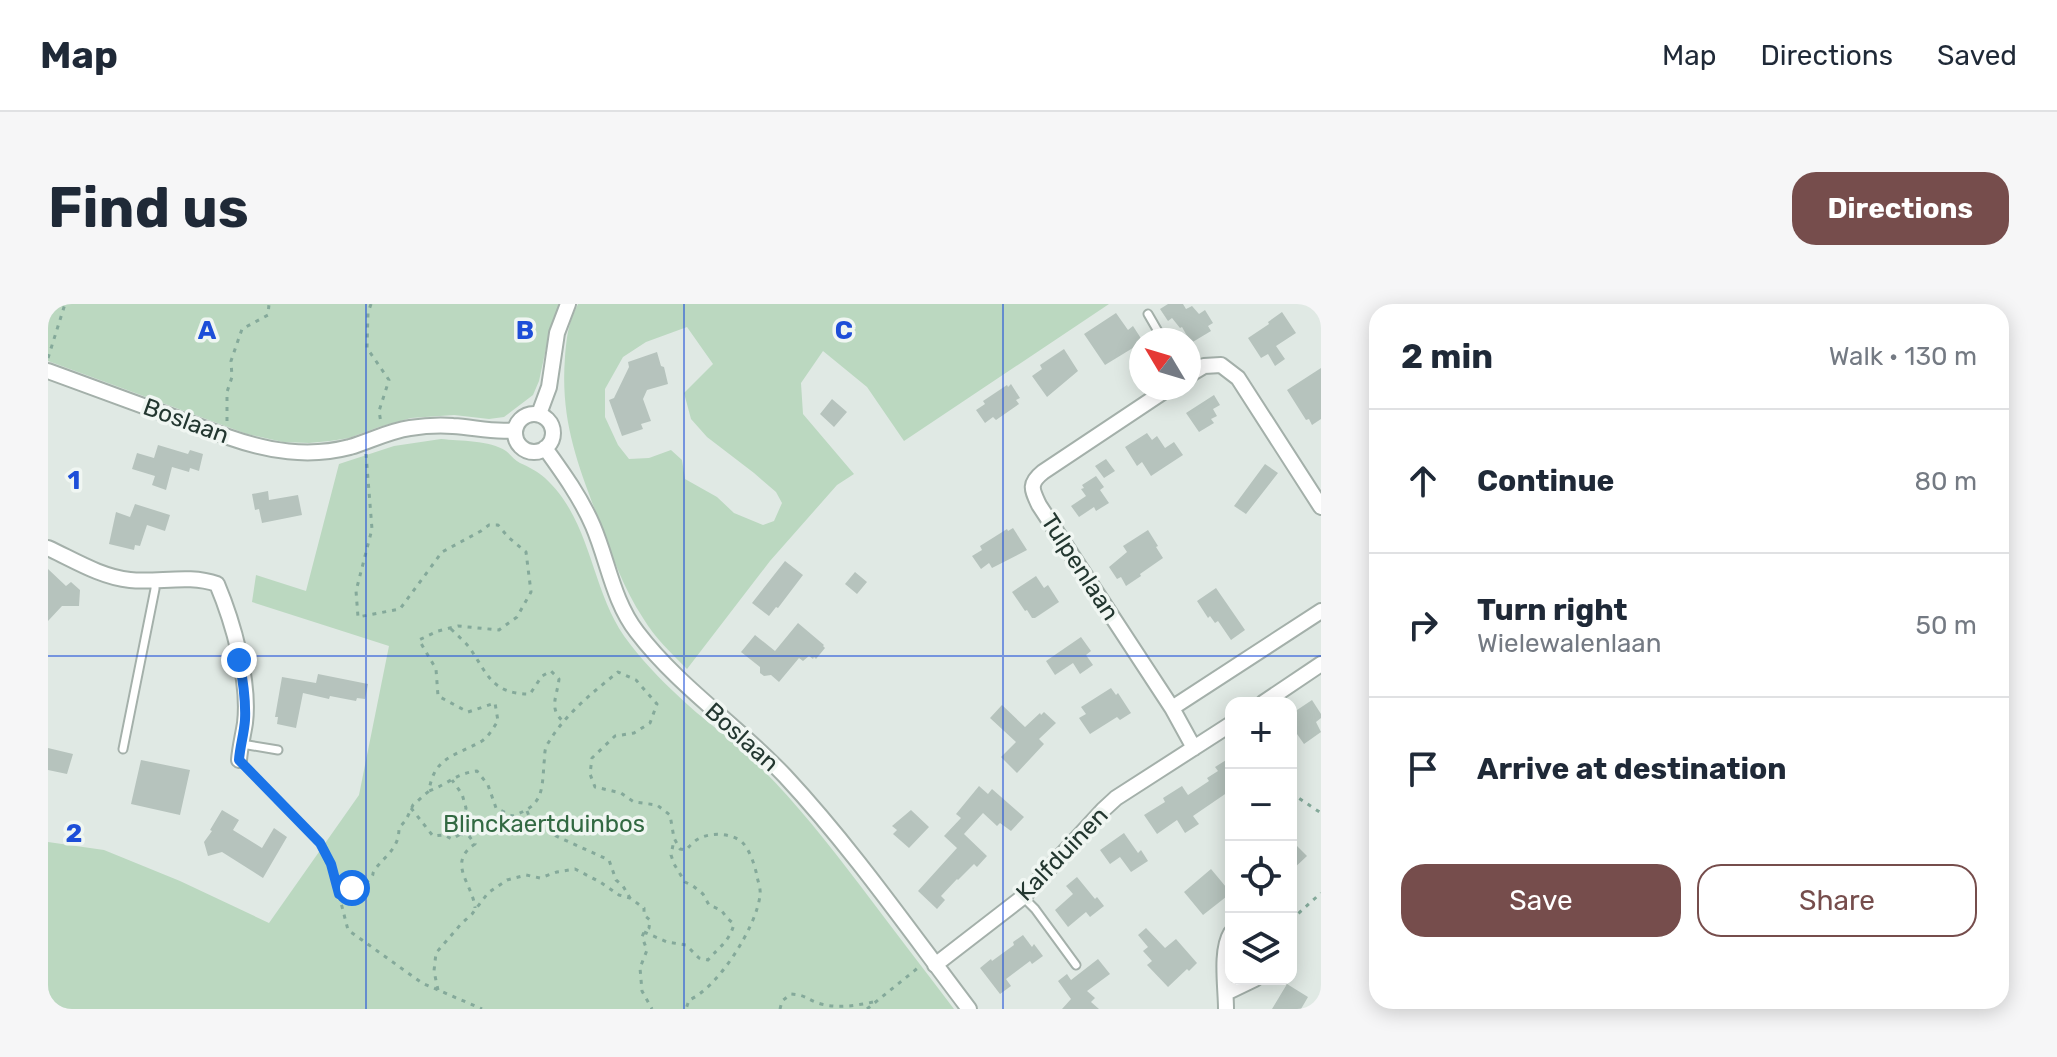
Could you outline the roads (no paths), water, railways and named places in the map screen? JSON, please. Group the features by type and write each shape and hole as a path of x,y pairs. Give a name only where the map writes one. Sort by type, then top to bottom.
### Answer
{"street":[{"path":"545,448 535,452 525,450 518,443 515,430 525,416 539,414 549,387 557,333 568,304"},
{"path":"1201,368 1221,365 1238,378 1321,507"},
{"name":"Boslaan","path":"48,371 228,437 277,451 307,453 339,449 409,428 451,426 503,432 515,430"},
{"name":"Tulpenlaan","path":"1151,400 1043,472 1034,479 1032,490 1172,708"},
{"name":"Boslaan","path":"539,414 549,420 554,432 545,448 586,511 619,600 635,629 670,671 746,737 811,804 969,1009"},
{"path":"48,548 113,578 155,581 203,579 217,584 230,616 245,692 245,723 239,760"},
{"path":"1194,748 1172,708 1321,611"},
{"path":"1272,697 1321,664"},
{"name":"Kalfduinen","path":"931,959 1023,897 1109,804 1225,728"},
{"path":"1226,985 1226,1009"},
{"path":"1226,993 1243,985"}],"lane":[{"path":"1148,314 1156,328"},
{"path":"123,749 155,581"},
{"path":"240,744 278,750"},
{"path":"1023,897 1076,965"}],"park label":[{"name":"Blinckaertduinbos","path":"544,824"}]}
